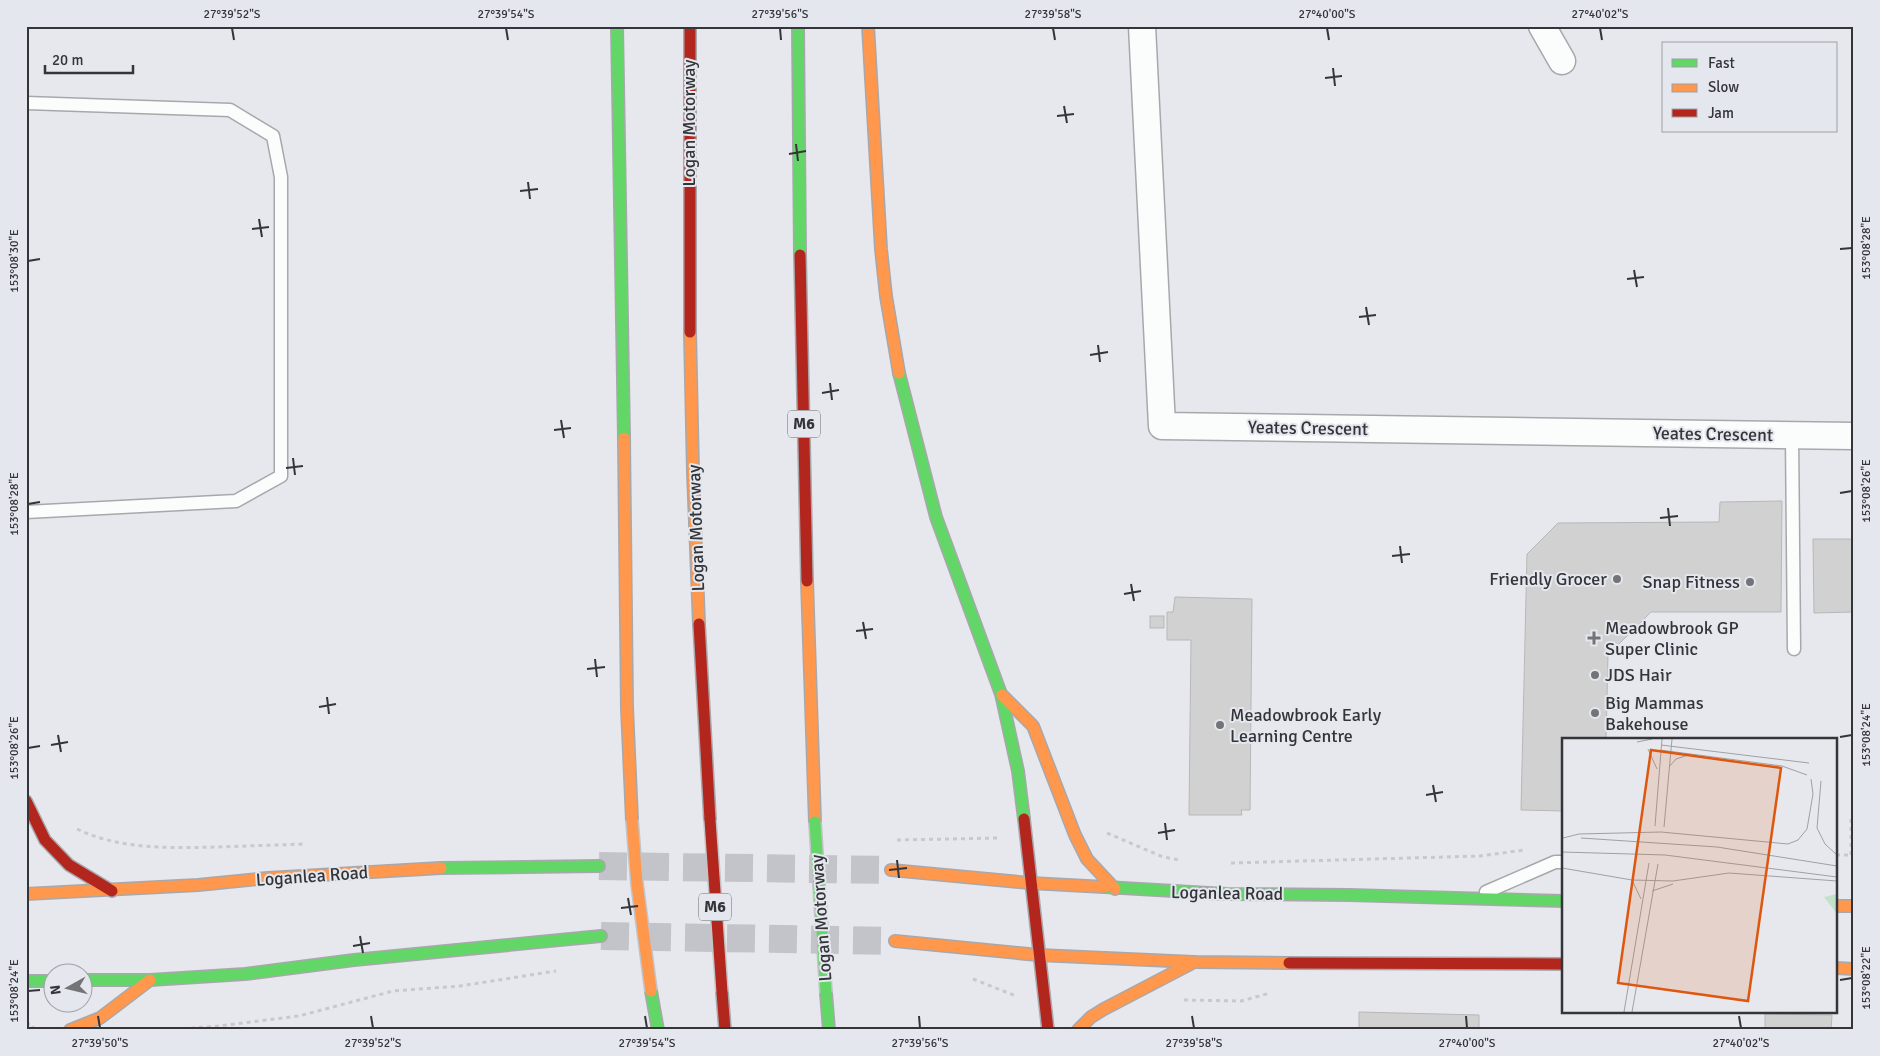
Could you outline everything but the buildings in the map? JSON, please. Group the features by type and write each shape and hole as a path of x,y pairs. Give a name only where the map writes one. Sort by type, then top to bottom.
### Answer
{"main road":[{"path":"617,26 627,754 638,892 658,1030"},
{"name":"Logan Motorway","path":"690,26 691,421 710,820 725,1030"},
{"name":"Logan Motorway","path":"798,26 806,537 815,822 829,1030"},
{"path":"868,26 881,249 886,296 901,386 936,517 1000,694 1010,730 1018,771 1048,1030"},
{"path":"1000,694 1033,726 1075,836 1087,859 1115,889"},
{"path":"26,801 45,840 69,865 112,890"},
{"name":"Loganlea Road","path":"26,894 198,885 268,878 390,870 599,866"},
{"name":"Loganlea Road","path":"891,870 1115,889 1226,894 1349,895 1562,901"},
{"path":"1838,906 1854,906"},
{"path":"92,980 150,980 245,974 354,960 601,936"},
{"path":"896,941 1038,955 1194,962 1562,964"},
{"path":"1078,1030 1091,1017 1104,1009 1194,962"},
{"path":"1838,968 1854,969"},
{"path":"70,1030 100,1018 150,980"},
{"path":"26,981 42,981"}],"street":[{"name":"Yeates Crescent","path":"1142,26 1162,426 1854,436"},
{"path":"1542,26 1562,61"}],"lane":[{"path":"26,103 230,110 273,136 281,178 282,327 282,476 236,501 26,512"},
{"path":"1792,435 1794,649"},
{"path":"1472,898 1554,862 1562,862"}],"path":[{"path":"1838,855 1853,855 1851,819"},
{"path":"71,827 92,837 130,845 173,848 312,844"},
{"path":"1075,836 1104,832 1163,857 1189,862"},
{"path":"889,840 1026,838"},
{"path":"1227,863 1480,856 1525,850"},
{"path":"167,1030 299,1016 393,991 460,986 558,971"},
{"path":"965,975 997,990 1021,998 1044,999"},
{"path":"26,1024 32,1024 34,1030"}],"tunnel":[{"path":"599,866 891,870"},
{"path":"601,936 895,941"}],"traffic: fast":[{"path":"617,26 624,438"},
{"path":"798,26 800,255"},
{"path":"899,373 936,517 1001,694 1018,771 1024,819"},
{"path":"815,822 826,993"},
{"path":"441,868 599,866"},
{"path":"1105,887 1226,894 1349,895 1562,901"},
{"path":"92,980 150,980 245,974 354,960 601,936"},
{"path":"26,981 42,981"},
{"path":"651,991 658,1030"},
{"path":"826,993 829,1030"}],"traffic: slow":[{"path":"868,26 881,249 886,296 899,373"},
{"path":"690,332 699,624"},
{"path":"624,438 627,708 632,820"},
{"path":"807,581 815,822"},
{"path":"1002,695 1033,726 1075,835 1087,859 1115,889"},
{"path":"632,820 637,884 651,991"},
{"path":"26,894 198,885 268,878 441,868"},
{"path":"891,870 1030,883 1105,887"},
{"path":"1838,906 1854,906"},
{"path":"895,941 1038,955 1194,962 1289,963"},
{"path":"1078,1030 1091,1017 1104,1009 1194,962"},
{"path":"1838,968 1854,969"},
{"path":"70,1030 100,1018 150,980"}],"traffic: jam":[{"path":"690,26 690,332"},
{"path":"800,255 807,581"},
{"path":"699,624 710,820"},
{"path":"26,801 45,840 69,865 112,891"},
{"path":"1024,819 1048,1030"},
{"path":"710,820 722,992"},
{"path":"1289,963 1562,964"},
{"path":"722,992 725,1030"}],"place":[{"name":"Friendly Grocer","path":"1617,579"},
{"name":"Snap Fitness","path":"1750,582"},
{"name":"Meadowbrook GP Super Clinic","path":"1594,638"},
{"name":"JDS Hair","path":"1595,675"},
{"name":"Big Mammas Bakehouse","path":"1595,713"},
{"name":"Meadowbrook Early Learning Centre","path":"1220,725"}]}
